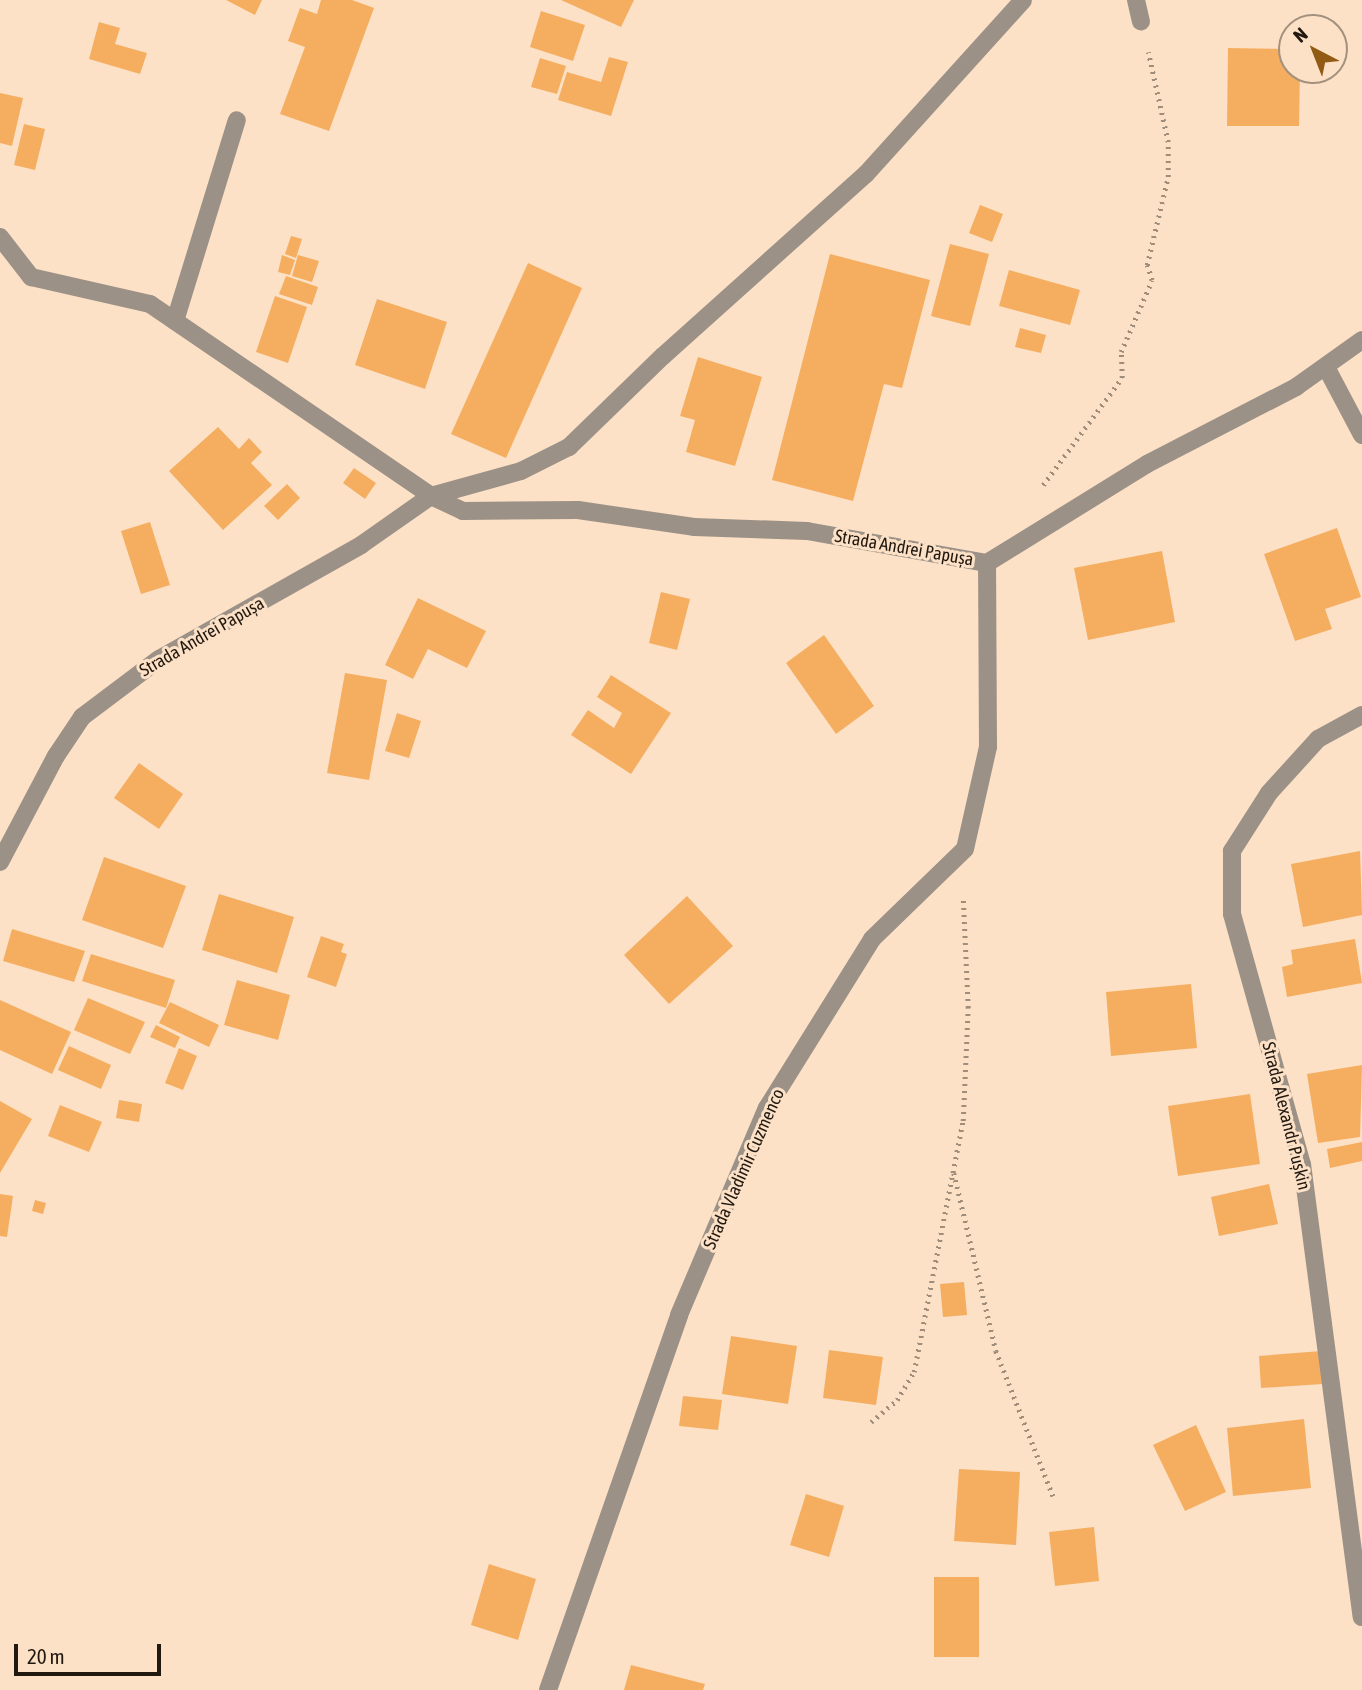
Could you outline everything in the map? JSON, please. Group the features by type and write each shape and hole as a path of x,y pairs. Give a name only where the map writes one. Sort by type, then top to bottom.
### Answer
{"street":[{"name":"Strada Andrei Papușa","path":"0,862 82,717 159,659 361,545 431,496 521,471 569,447 663,356 866,174 1023,0"},
{"path":"1136,0 1141,21"},
{"path":"175,321 237,120"},
{"name":"Strada Andrei Papușa","path":"0,237 31,277 150,304 431,496 463,511 578,510 694,527 807,531 987,563 1147,464 1296,387 1362,340"},
{"path":"1326,367 1362,435"},
{"path":"965,849 988,747 987,563"},
{"name":"Strada Alexandr Pușkin","path":"1362,715 1318,739 1269,793 1232,851 1232,914 1302,1164 1362,1617"},
{"name":"Strada Vladimir Cuzmenco","path":"548,1690 679,1315 767,1108 872,939 965,849"}],"path":[{"path":"1038,492 1122,378 1121,352 1152,280 1147,265 1168,177 1168,142 1141,21"},
{"path":"871,1422 897,1400 914,1372 954,1170 962,1121 968,1008 965,849"},
{"path":"954,1170 996,1351 1053,1496"}],"building":[{"path":"226,0 262,0 255,15"},
{"path":"321,0 352,0 374,8 329,131 280,114 305,47 288,41 300,8 317,14"},
{"path":"561,0 634,0 621,27"},
{"path":"541,11 585,25 573,61 530,47"},
{"path":"99,22 120,28 115,44 147,53 140,74 89,59"},
{"path":"1228,48 1278,49 1278,84 1300,84 1299,126 1227,126"},
{"path":"609,57 628,62 611,116 558,100 567,72 601,82"},
{"path":"540,58 566,66 557,94 531,87"},
{"path":"0,93 23,98 12,146 0,143"},
{"path":"24,124 45,129 35,170 14,165"},
{"path":"980,205 1003,214 992,242 969,233"},
{"path":"291,236 302,239 296,258 285,254"},
{"path":"950,244 989,254 970,326 931,316"},
{"path":"830,254 930,280 902,388 884,384 853,501 772,480"},
{"path":"282,255 295,260 290,275 278,272"},
{"path":"298,255 319,261 312,282 292,276"},
{"path":"528,263 582,288 506,458 451,434"},
{"path":"1009,270 1080,290 1070,325 999,306"},
{"path":"286,276 318,287 312,305 279,294"},
{"path":"275,296 307,307 288,363 256,352"},
{"path":"377,299 447,322 425,389 355,365"},
{"path":"1020,328 1046,335 1041,353 1015,347"},
{"path":"698,357 762,377 735,466 686,452 695,420 680,416"},
{"path":"218,427 239,449 249,438 262,452 251,463 272,485 223,530 169,471"},
{"path":"354,468 376,483 365,499 343,483"},
{"path":"287,484 300,498 278,520 264,506"},
{"path":"150,522 170,585 141,594 121,531"},
{"path":"1337,528 1361,597 1325,609 1332,629 1295,641 1264,554"},
{"path":"1162,551 1175,622 1088,640 1074,568"},
{"path":"661,592 690,599 677,650 649,643"},
{"path":"418,598 486,631 467,668 428,649 413,679 385,665"},
{"path":"824,635 874,706 836,734 786,663"},
{"path":"345,673 387,680 369,780 327,773"},
{"path":"611,675 671,713 631,774 571,735 588,710 614,728 622,713 597,697"},
{"path":"397,713 421,721 409,758 385,751"},
{"path":"139,763 183,794 159,829 114,798"},
{"path":"1360,851 1362,915 1303,927 1291,864"},
{"path":"104,857 186,886 163,948 82,920"},
{"path":"219,894 294,917 277,973 202,950"},
{"path":"687,896 733,946 669,1004 624,955"},
{"path":"12,929 85,951 74,982 3,961"},
{"path":"321,936 344,944 341,952 347,954 336,987 307,977"},
{"path":"1355,939 1362,983 1287,997 1282,967 1293,964 1291,950"},
{"path":"91,954 175,980 166,1008 82,981"},
{"path":"237,980 290,995 278,1040 224,1025"},
{"path":"1191,984 1197,1048 1111,1056 1106,992"},
{"path":"88,998 145,1022 130,1054 74,1030"},
{"path":"0,1000 71,1032 52,1074 0,1050"},
{"path":"170,1002 219,1025 209,1047 159,1023"},
{"path":"156,1025 180,1037 175,1048 150,1037"},
{"path":"69,1046 111,1065 101,1089 58,1070"},
{"path":"179,1048 197,1056 183,1090 165,1083"},
{"path":"1362,1065 1360,1137 1318,1143 1307,1074"},
{"path":"1250,1094 1260,1164 1178,1176 1168,1106"},
{"path":"119,1100 142,1104 139,1122 116,1118"},
{"path":"0,1101 32,1119 0,1173"},
{"path":"60,1105 102,1122 89,1152 48,1136"},
{"path":"1362,1142 1362,1161 1330,1168 1327,1149"},
{"path":"1269,1184 1278,1224 1219,1236 1211,1197"},
{"path":"0,1194 13,1196 7,1237 0,1236"},
{"path":"35,1200 46,1203 43,1214 32,1211"},
{"path":"964,1282 967,1315 943,1317 940,1284"},
{"path":"731,1336 797,1346 788,1404 722,1394"},
{"path":"829,1350 883,1357 876,1405 823,1398"},
{"path":"1321,1351 1323,1384 1261,1388 1259,1356"},
{"path":"683,1396 722,1400 718,1430 679,1426"},
{"path":"1304,1419 1311,1488 1233,1496 1227,1428"},
{"path":"1196,1425 1226,1492 1185,1511 1153,1445"},
{"path":"959,1469 1020,1472 1016,1545 954,1541"},
{"path":"806,1494 844,1506 829,1557 790,1545"},
{"path":"1094,1527 1099,1581 1055,1586 1049,1532"},
{"path":"489,1564 536,1579 518,1640 471,1625"},
{"path":"934,1577 979,1577 979,1657 934,1657"},
{"path":"631,1665 705,1684 703,1690 624,1690"}]}
